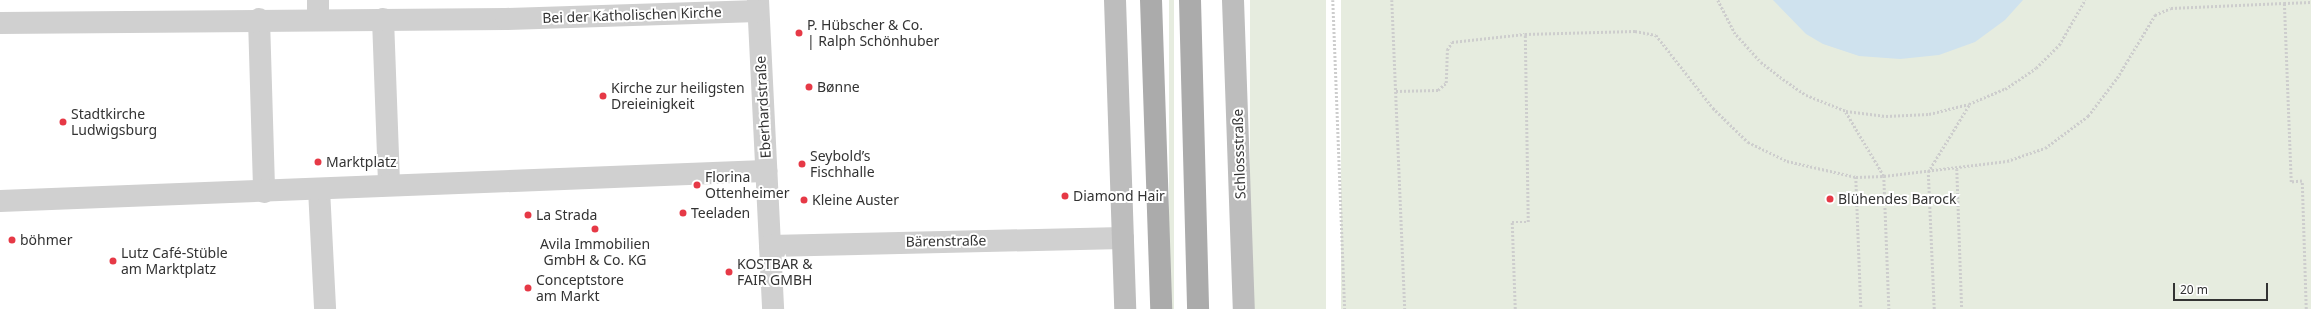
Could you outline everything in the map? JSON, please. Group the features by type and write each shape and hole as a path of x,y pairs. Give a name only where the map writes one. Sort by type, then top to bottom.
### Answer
{"main road":[{"path":"1114,0 1125,309"},
{"path":"1151,0 1161,309"},
{"path":"1190,0 1198,309"},
{"name":"Schlossstraße","path":"1233,0 1244,309"}],"street":[{"name":"Bei der Katholischen Kirche","path":"383,19 506,18 758,6"},
{"name":"Eberhardstraße","path":"758,6 773,309"},
{"path":"0,23 124,19 259,19 318,9 383,19 389,185"},
{"path":"259,19 264,192"},
{"path":"0,201 128,198 507,180 766,171"},
{"path":"319,189 326,309"},
{"name":"Bärenstraße","path":"770,246 1122,238"}],"path":[{"path":"1333,0 1345,309"},
{"path":"1392,0 1405,309"},
{"path":"1718,0 1734,32 1761,62 1806,95 1846,111 1886,116 1929,114 1969,104 2004,89 2036,68 2059,45 2085,0"},
{"path":"1396,91 1438,90 1446,83 1447,50 1452,42 1525,34 1635,31 1656,36 1713,108 1748,142 1787,161 1856,177 1928,172 2007,161 2045,148 2088,116 2117,78 2154,15 2171,8 2311,2"},
{"path":"2284,3 2291,182 2302,181 2306,309"},
{"path":"1515,309 1512,222 1528,222 1525,34"},
{"path":"1934,309 1928,172 1969,104"},
{"path":"1846,111 1884,176 1889,309"},
{"path":"1957,169 1962,309"},
{"path":"1856,177 1861,309"}],"shaded area":[{"path":"1169,0 1174,0 1174,309 1169,309"},
{"path":"1250,0 1326,0 1326,309 1250,309"},
{"name":"Blühendes Barock","path":"1341,0 2311,0 2311,309 1341,309"}],"water":[{"path":"1773,0 2023,0 2005,20 1975,42 1939,55 1900,59 1859,56 1823,44 1806,34"}],"place":[{"name":"P. Hübscher & Co. | Ralph Schönhuber","path":"799,33"},
{"name":"Bønne","path":"809,87"},
{"name":"Kirche zur heiligsten Dreieinigkeit","path":"603,96"},
{"name":"Stadtkirche Ludwigsburg","path":"63,122"},
{"name":"Marktplatz","path":"318,162"},
{"name":"Seybold’s Fischhalle","path":"802,164"},
{"name":"Florina Ottenheimer","path":"697,185"},
{"name":"Diamond Hair","path":"1065,196"},
{"name":"Blühendes Barock","path":"1830,199"},
{"name":"Kleine Auster","path":"804,200"},
{"name":"Teeladen","path":"683,213"},
{"name":"La Strada","path":"528,215"},
{"name":"Avila Immobilien GmbH & Co. KG","path":"595,229"},
{"name":"böhmer","path":"12,240"},
{"name":"Lutz Café-Stüble am Marktplatz","path":"113,261"},
{"name":"KOSTBAR & FAIR GMBH","path":"729,272"},
{"name":"Conceptstore am Markt","path":"528,288"}]}
